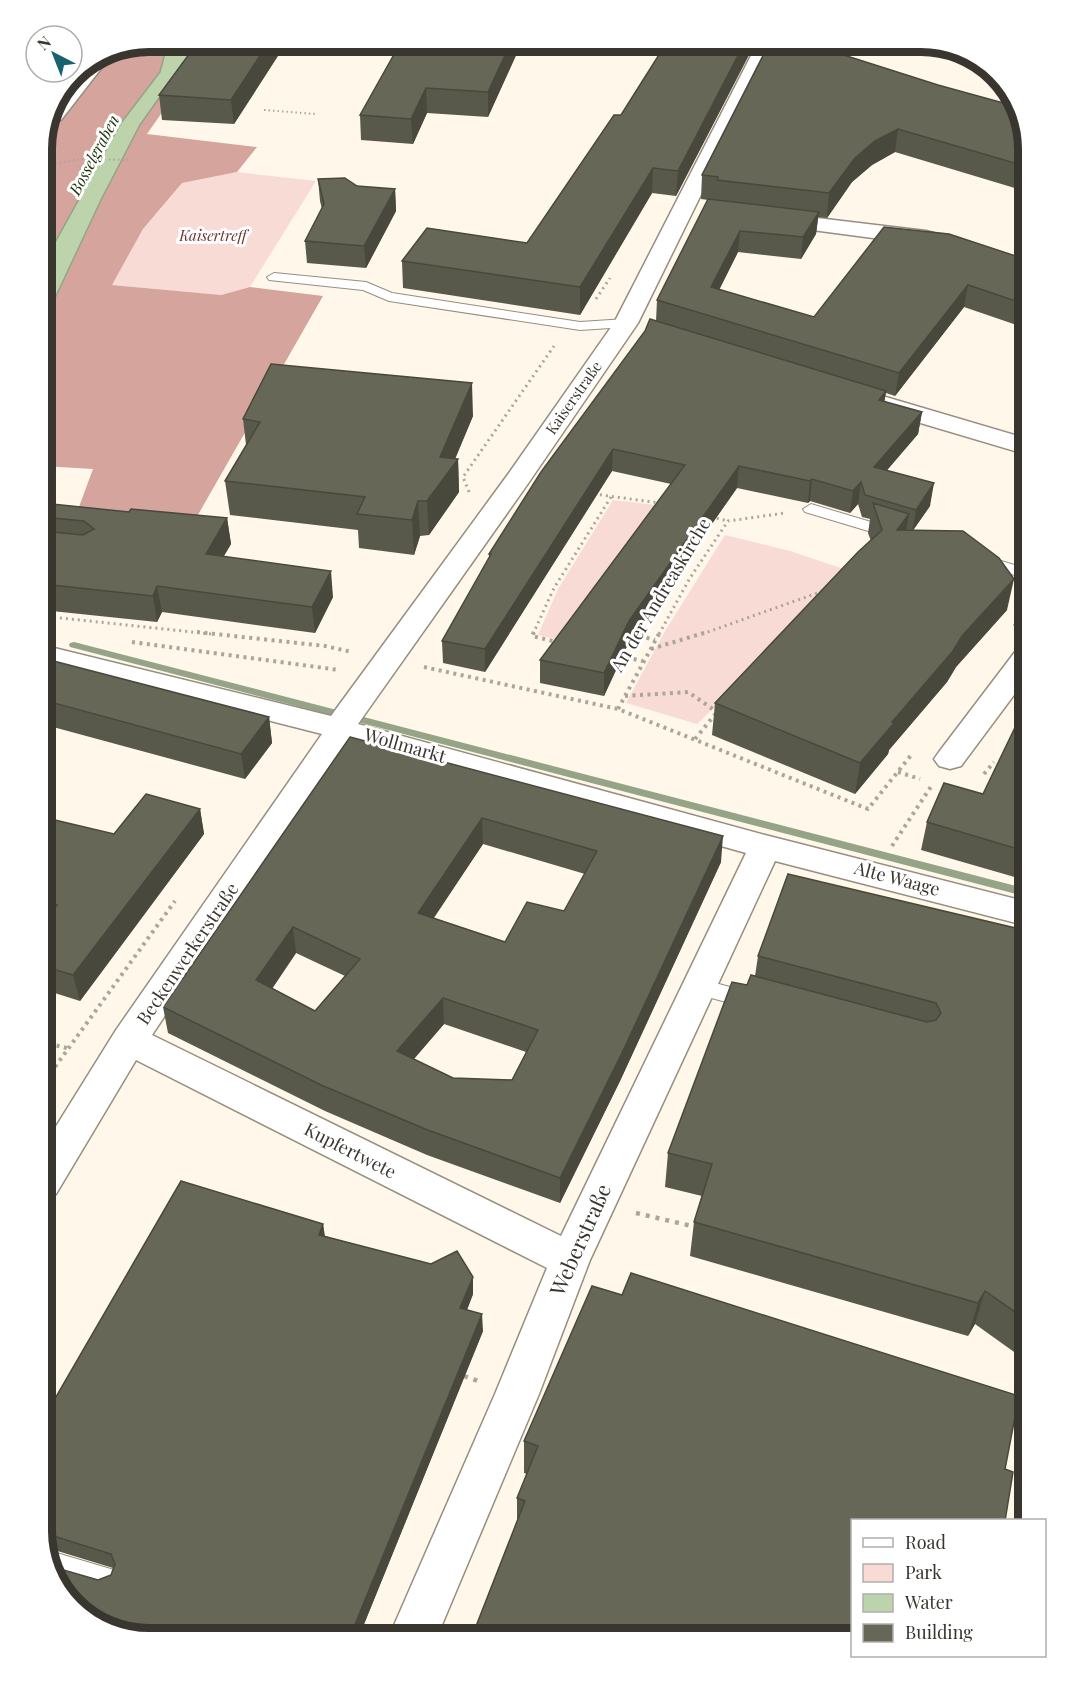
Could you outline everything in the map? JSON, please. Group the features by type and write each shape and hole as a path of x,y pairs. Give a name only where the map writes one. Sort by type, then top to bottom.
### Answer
{"street":[{"name":"Kaiserstraße","path":"345,720 518,479 636,327 693,210 763,53"},
{"path":"63,105 85,76"},
{"path":"749,216 950,242"},
{"path":"862,397 1018,444"},
{"name":"Wollmarkt","path":"53,656 345,720 765,847"},
{"path":"950,759 1018,668"},
{"name":"Beckenwerkerstraße","path":"52,1191 129,1040 345,720"},
{"name":"Alte Waage","path":"765,847 1018,911"},
{"name":"Weberstraße","path":"417,1628 517,1394 570,1260 765,847"},
{"name":"Kupfertwete","path":"129,1040 570,1260"}],"lane":[{"path":"274,277 366,286 389,297 580,326 636,327"},
{"path":"812,509 909,538"},
{"path":"963,555 1018,571"},
{"path":"700,987 770,1006"},
{"path":"59,1567 104,1580"}],"path":[{"path":"264,110 315,114"},
{"path":"53,164 92,158 128,160"},
{"path":"463,502 470,492 463,477 555,344 580,326"},
{"path":"587,493 662,504 655,513"},
{"path":"565,644 532,636 554,588 610,497"},
{"name":"An der Andreaskirche","path":"618,709 690,579 728,521 812,509"},
{"path":"706,515 728,521"},
{"path":"650,650 718,629 831,588"},
{"path":"53,617 324,646 381,667"},
{"path":"623,631 655,640"},
{"path":"123,641 381,667 618,709 868,809 898,772 933,783 886,854"},
{"path":"610,654 643,661"},
{"path":"624,696 688,692 717,712"},
{"path":"695,739 725,704"},
{"path":"52,1070 181,893"},
{"path":"52,1044 67,1048"},
{"path":"597,1202 699,1227"}],"green space":[{"name":"Kaisertreff","path":"237,172 316,181 250,287 221,295 112,285 143,229 182,183"},
{"path":"613,500 656,505 613,562 576,620 592,647 538,635 558,589"},
{"path":"725,535 790,551 856,573 697,724 626,703 665,631"}],"shaded area":[{"path":"166,52 160,72 121,123 53,246 53,143 62,106 79,84 84,84 85,76 101,65 130,54"},
{"path":"192,52 204,52 147,134 257,147 237,172 182,183 143,229 112,285 221,295 250,287 323,296 195,520 76,515 93,469 53,467 53,303 101,200 140,125"}],"water":[{"path":"192,52 140,125 101,200 53,303 53,246 121,123 160,72 165,53"}],"building":[{"path":"191,52 262,52 231,100 159,95"},
{"path":"395,52 506,52 488,92 426,88 411,119 360,115"},
{"path":"660,53 739,53 678,171 653,168 580,287 402,261 427,228 527,243 614,115 621,115"},
{"path":"764,53 837,53 1007,104 1016,130 1018,164 898,129 875,141 855,158 829,193 717,180 718,177 702,175"},
{"path":"345,178 357,186 395,189 364,246 305,241 324,204 318,179"},
{"path":"708,199 819,212 803,237 740,231 711,287 814,317 884,227 949,234 1018,257 1018,302 968,285 899,373 657,300"},
{"path":"650,319 886,391 879,400 922,412 874,467 934,483 916,510 865,495 861,482 853,491 812,479 810,481 739,466 629,621 604,673 540,660 685,465 613,449 485,649 442,641 491,554 489,554 541,472 645,331"},
{"path":"271,364 472,383 440,457 458,459 427,501 418,501 412,520 357,514 365,497 225,481 260,422 243,419"},
{"path":"873,503 909,514 897,530 963,531 999,558 1014,579 962,636 953,651 860,763 715,703 858,552 882,530"},
{"path":"53,504 129,512 131,509 227,518 206,554 331,571 312,607 157,586 153,596 53,585 53,532 83,535 94,529 84,521 53,518"},
{"path":"53,661 269,717 241,754 53,703"},
{"path":"1018,721 1018,849 927,822 944,783 983,794"},
{"path":"350,737 723,836 621,1055 560,1178 425,1129 321,1085 163,1007","holes":["482,818 597,851 564,911 527,902 505,942 418,913","293,927 360,959 315,1011 256,980","443,998 538,1030 512,1080 453,1078 397,1051"]},
{"path":"146,794 200,809 73,975 52,969 52,911 57,905 52,903 53,819 114,834"},
{"path":"788,874 1018,929 1018,1314 985,1291 978,1303 694,1222 712,1164 668,1153 732,982 747,985 751,975 927,1022 936,1020 941,1013 936,1003 758,956"},
{"path":"181,1181 323,1224 319,1235 431,1264 457,1251 473,1277 460,1308 482,1314 354,1628 140,1628 85,1605 69,1586 60,1569 98,1580 111,1575 115,1564 111,1554 52,1536 52,1404"},
{"path":"631,1273 1018,1396 1005,1469 1013,1472 1005,1519 851,1519 851,1628 475,1628 525,1501 517,1498 538,1446 524,1441 592,1286 622,1295"}],"waterway":[{"path":"74,645 1018,890"}],"water label":[{"name":"Bosselgraben","path":"94,155"}]}
